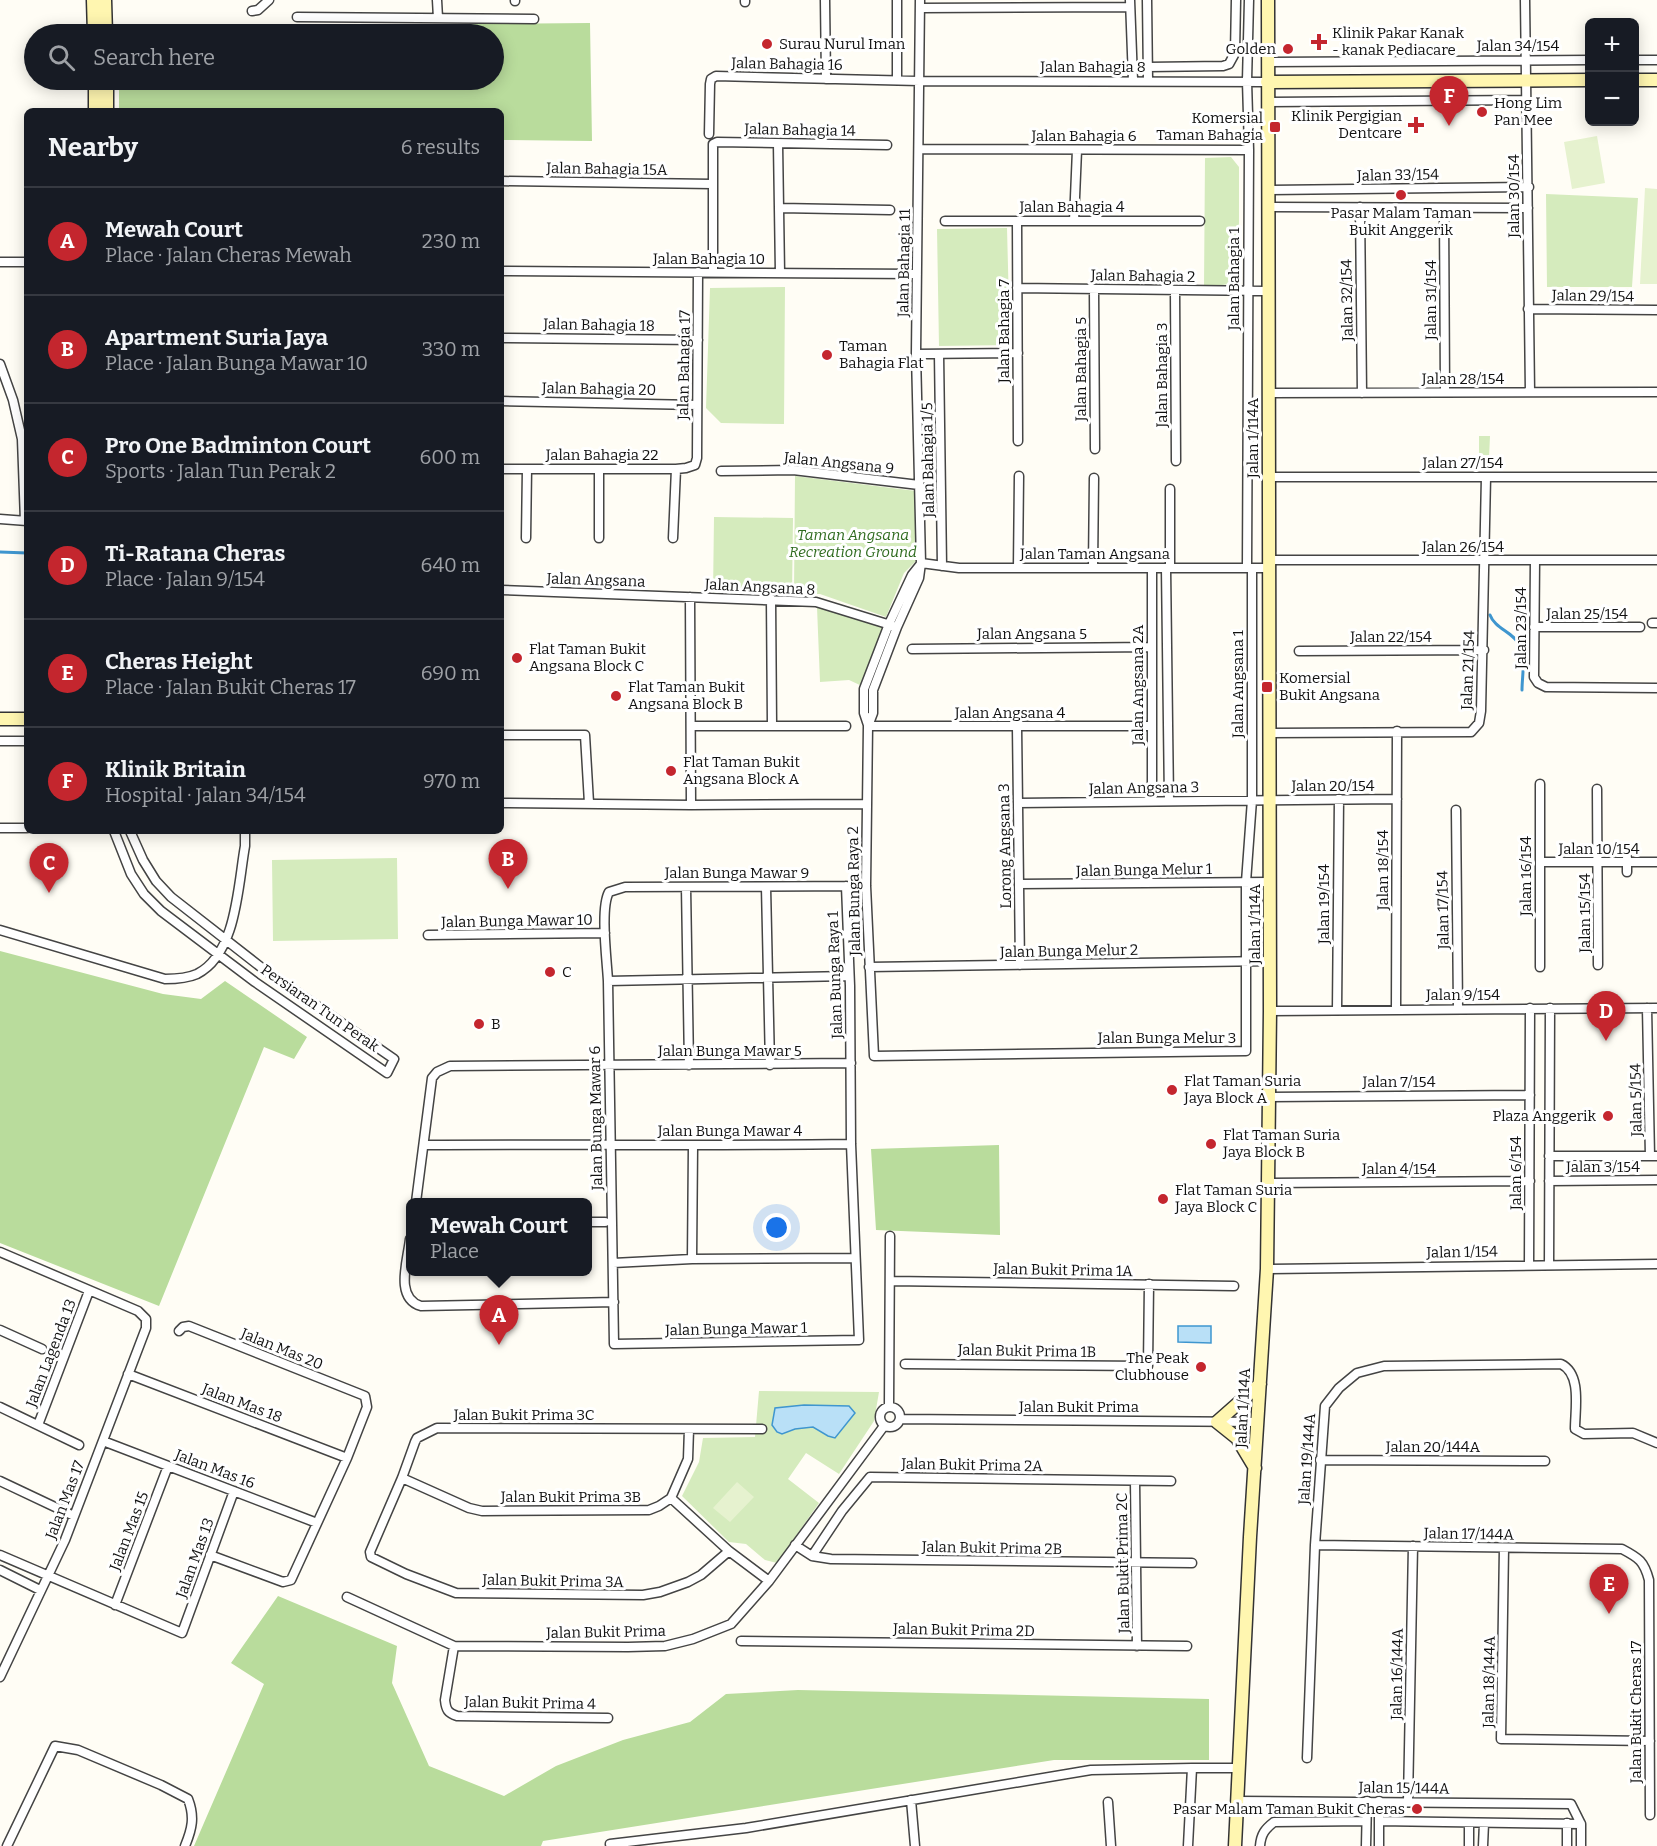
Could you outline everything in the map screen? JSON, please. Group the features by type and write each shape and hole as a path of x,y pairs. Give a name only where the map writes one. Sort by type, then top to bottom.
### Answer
{"street":[{"path":"93,0 94,24"},
{"path":"105,0 106,24"},
{"path":"252,11 262,7 269,0"},
{"path":"437,0 438,18"},
{"path":"825,0 826,79"},
{"path":"897,0 897,80"},
{"path":"1147,0 1148,80"},
{"path":"1148,67 1229,64 1235,53 1236,0"},
{"name":"Jalan Bahagia 1","path":"1249,0 1247,81 1249,568"},
{"name":"Jalan 1/114A","path":"1235,1846 1267,1269 1270,1011 1268,0"},
{"name":"Jalan 30/154","path":"1525,0 1530,392"},
{"path":"920,4 1130,4 1133,80"},
{"name":"Jalan Bahagia 11","path":"920,4 916,354 921,563"},
{"path":"297,16 534,19"},
{"name":"Jalan 34/154","path":"1268,62 1585,60"},
{"path":"1639,60 1657,60"},
{"name":"Jalan Bahagia 16","path":"709,134 711,79 716,76 919,81"},
{"path":"1267,82 1585,80"},
{"path":"1639,80 1657,80"},
{"name":"Jalan Bahagia 8","path":"919,81 1267,82"},
{"path":"95,90 95,108"},
{"path":"107,90 107,108"},
{"path":"1268,102 1527,100"},
{"name":"Jalan Bahagia 14","path":"712,184 713,144 717,142 887,145"},
{"path":"778,144 780,273"},
{"name":"Jalan Bahagia 6","path":"920,149 1249,150"},
{"path":"1074,221 1077,150"},
{"name":"Jalan Bahagia 15A","path":"504,181 712,184"},
{"path":"712,184 713,272"},
{"name":"Jalan 33/154","path":"1268,190 1529,187"},
{"path":"1268,207 1528,207"},
{"name":"Jalan 32/154","path":"1360,207 1362,393"},
{"name":"Jalan 31/154","path":"1444,207 1444,393"},
{"path":"780,208 890,210"},
{"name":"Jalan Bahagia 4","path":"945,221 1200,221"},
{"name":"Jalan Bahagia 7","path":"1017,221 1018,441"},
{"path":"0,262 24,262"},
{"name":"Jalan Bahagia 10","path":"504,271 917,274"},
{"name":"Jalan Bahagia 17","path":"697,458 698,272"},
{"name":"Jalan Bahagia 2","path":"1017,288 1268,291"},
{"name":"Jalan Bahagia 5","path":"1094,289 1095,449"},
{"name":"Jalan Bahagia 3","path":"1175,290 1176,461"},
{"name":"Jalan 29/154","path":"1528,309 1657,310"},
{"name":"Jalan Bahagia 18","path":"504,338 698,340"},
{"path":"916,354 1018,353"},
{"name":"Jalan Bahagia 1/5","path":"939,354 942,566"},
{"path":"0,364 13,400 22,439 24,480"},
{"name":"Jalan 28/154","path":"1268,393 1657,392"},
{"name":"Jalan Bahagia 20","path":"504,401 697,405"},
{"name":"Jalan Bahagia 22","path":"504,469 676,469 695,465 697,458"},
{"path":"526,469 526,538"},
{"path":"599,469 599,538"},
{"path":"673,538 676,469"},
{"name":"Jalan Angsana 9","path":"721,471 793,470 919,485"},
{"path":"1018,568 1019,476"},
{"name":"Jalan 27/154","path":"1269,477 1657,477"},
{"name":"Jalan 21/154","path":"1269,734 1471,732 1479,723 1482,711 1484,650 1486,477"},
{"path":"1093,568 1094,478"},
{"path":"1169,801 1170,489"},
{"path":"0,519 24,521"},
{"name":"Jalan 23/154","path":"1535,560 1534,677 1538,683 1546,687 1657,688"},
{"name":"Jalan 26/154","path":"1269,564 1657,560"},
{"name":"Jalan Taman Angsana","path":"921,563 942,566 1018,568 1249,568 1269,564"},
{"name":"Jalan Bunga Raya 2","path":"874,1056 866,886 868,726 864,713 864,689 893,626 912,574 921,563"},
{"name":"Jalan Angsana 2A","path":"1152,568 1152,801"},
{"name":"Jalan Angsana 1","path":"1249,568 1252,800"},
{"name":"Jalan Angsana","path":"504,590 690,597"},
{"path":"690,597 691,806"},
{"name":"Jalan Angsana 8","path":"690,597 816,602 893,626"},
{"path":"771,600 772,725"},
{"name":"Jalan 25/154","path":"1534,627 1640,627"},
{"name":"Jalan Angsana 5","path":"912,649 1152,647"},
{"name":"Jalan 22/154","path":"1299,651 1484,650"},
{"path":"0,719 24,719"},
{"path":"691,726 846,726"},
{"name":"Jalan Angsana 4","path":"868,726 1152,726"},
{"name":"Lorong Angsana 3","path":"1017,727 1020,965"},
{"name":"Jalan 18/154","path":"1396,1009 1397,731"},
{"path":"504,735 585,735 589,803"},
{"path":"0,741 24,741"},
{"name":"Jalan 16/154","path":"1540,784 1540,967"},
{"name":"Jalan 15/154","path":"1597,789 1598,965"},
{"name":"Jalan 20/154","path":"1269,800 1397,799"},
{"name":"Jalan Bunga Melur 3","path":"874,1056 1246,1051 1246,882 1252,800"},
{"name":"Jalan Angsana 3","path":"1018,802 1269,800"},
{"name":"Jalan 19/154","path":"1337,1010 1339,800"},
{"path":"504,803 691,806 866,804"},
{"name":"Jalan 17/154","path":"1456,810 1458,1009"},
{"path":"0,828 24,828"},
{"name":"Persiaran Tun Perak","path":"115,834 131,874 144,894 161,911 255,982 387,1072 394,1059 262,968 171,897 143,860 131,834"},
{"path":"0,930 165,979 197,974 207,967 227,940 245,846 245,834"},
{"name":"Jalan 10/154","path":"1540,862 1568,859 1599,862 1627,860 1657,862"},
{"path":"1627,860 1627,872"},
{"name":"Jalan Bunga Melur 1","path":"1019,884 1270,882"},
{"name":"Jalan Bunga Raya 1","path":"846,886 850,1064"},
{"name":"Jalan Bunga Mawar 9","path":"609,892 625,887 866,886"},
{"path":"686,887 689,1065"},
{"path":"766,887 770,1065"},
{"name":"Jalan Bunga Mawar 6","path":"609,892 606,898 605,933 608,981 614,1344"},
{"name":"Jalan Bunga Mawar 10","path":"428,935 605,933"},
{"name":"Jalan Bunga Melur 2","path":"869,967 1270,962"},
{"path":"608,981 849,976"},
{"name":"Jalan 6/154","path":"1530,1008 1530,1265"},
{"path":"1549,1265 1550,1008"},
{"name":"Jalan 5/154","path":"1647,1008 1654,1156"},
{"name":"Jalan 9/154","path":"1270,1011 1657,1008"},
{"path":"613,1263 692,1259 855,1258 850,1064"},
{"name":"Jalan Bunga Mawar 5","path":"424,1145 432,1078 437,1072 450,1066 850,1064"},
{"name":"Jalan 7/154","path":"1269,1097 1530,1095"},
{"name":"Jalan Bunga Mawar 4","path":"424,1145 851,1144"},
{"path":"417,1198 424,1145"},
{"path":"692,1259 693,1146"},
{"name":"Jalan 3/154","path":"1549,1156 1654,1156"},
{"name":"Jalan 3/154","path":"1549,1180 1657,1180"},
{"name":"Jalan 4/154","path":"1268,1183 1530,1181"},
{"path":"592,1222 605,1222"},
{"path":"889,1407 890,1236"},
{"path":"0,1252 89,1291"},
{"name":"Jalan Bunga Mawar 1","path":"614,1344 859,1340 855,1258"},
{"name":"Jalan 1/154","path":"1267,1269 1657,1263"},
{"path":"406,1276 404,1291 415,1304 421,1306 614,1302"},
{"name":"Jalan Bukit Prima 1A","path":"891,1281 1234,1286"},
{"name":"Jalan Bukit Prima 1B","path":"905,1364 1148,1366 1149,1284"},
{"name":"Jalan Mas 17","path":"0,1677 48,1577 74,1516 146,1328 146,1319 138,1311 89,1291"},
{"name":"Jalan Lagenda 13","path":"38,1425 89,1291"},
{"name":"Jalan Mas 20","path":"179,1330 189,1326 365,1396 367,1407 346,1458"},
{"path":"0,1330 42,1349"},
{"name":"Jalan 19/144A","path":"1307,1758 1320,1460 1325,1406 1339,1388 1358,1373 1384,1366 1552,1363 1568,1368 1574,1379 1575,1429 1584,1434 1633,1433 1657,1443"},
{"name":"Jalan Mas 18","path":"128,1374 346,1458"},
{"path":"1255,1468 1237,1438 1217,1422 1260,1384"},
{"path":"0,1407 79,1445"},
{"path":"889,1407 896,1409 900,1419 894,1427 884,1426 879,1416 889,1407"},
{"name":"Jalan Bukit Prima","path":"900,1419 1257,1422"},
{"name":"Jalan Bukit Prima","path":"347,1597 454,1646 665,1646 693,1639 731,1624 769,1581 884,1426"},
{"name":"Jalan Bukit Prima 3C","path":"371,1557 370,1552 417,1438 437,1428 762,1429"},
{"path":"689,1429 688,1459 671,1498 729,1551 769,1581"},
{"name":"Jalan Mas 16","path":"103,1441 317,1523"},
{"path":"210,1556 283,1582 291,1580 346,1458"},
{"name":"Jalan 20/144A","path":"1320,1460 1545,1461"},
{"name":"Jalan Mas 15","path":"115,1605 168,1466"},
{"name":"Jalan Bukit Prima 2A","path":"812,1556 842,1511 870,1477 1171,1481"},
{"name":"Jalan Bukit Prima 3B","path":"402,1478 469,1508 482,1511 649,1510 671,1498"},
{"path":"0,1480 74,1516"},
{"name":"Jalan Bukit Prima 2C","path":"1135,1481 1137,1646"},
{"name":"Jalan Mas 13","path":"115,1605 182,1634 234,1491"},
{"name":"Jalan Bukit Prima 2B","path":"795,1545 812,1556 831,1559 1192,1563"},
{"name":"Jalan 17/144A","path":"1315,1545 1622,1549"},
{"name":"Jalan 16/144A","path":"1408,1801 1413,1546"},
{"name":"Jalan 18/144A","path":"1504,1548 1501,1739 1650,1742"},
{"name":"Jalan Bukit Cheras 17","path":"1622,1549 1636,1556 1646,1566 1649,1580 1650,1815"},
{"name":"Jalan Bukit Prima 3A","path":"371,1557 406,1574 456,1593 643,1595 667,1590 688,1582 701,1575 729,1551"},
{"path":"0,1555 115,1605"},
{"path":"0,1570 40,1590"},
{"name":"Jalan Bukit Prima 2D","path":"741,1641 1187,1646"},
{"name":"Jalan Bukit Prima 4","path":"454,1646 445,1700 446,1708 450,1713 457,1716 608,1718"},
{"path":"8,1846 55,1746 78,1750 188,1799 193,1821 185,1846"},
{"path":"1188,1846 1192,1768"},
{"path":"610,1844 746,1828 1091,1770 1238,1768"},
{"path":"911,1800 915,1846"},
{"name":"Jalan 15/144A","path":"1237,1801 1571,1804 1581,1824"},
{"path":"1366,1846 1367,1801"},
{"path":"1379,1801 1379,1846"},
{"path":"1108,1802 1111,1846"},
{"path":"1260,1846 1265,1829 1274,1822 1366,1821"},
{"path":"1379,1821 1581,1824 1581,1846"},
{"path":"1469,1822 1469,1846"},
{"path":"1483,1846 1484,1823"},
{"path":"1567,1823 1567,1846"}],"green space":[{"path":"590,23 592,141 504,140 504,108 119,108 119,90 504,90 504,24 472,24"},
{"path":"1597,136 1605,183 1572,189 1564,142"},
{"path":"1231,157 1239,167 1239,283 1204,287 1205,158"},
{"path":"1645,188 1657,189 1657,284 1640,284"},
{"path":"1546,194 1638,198 1632,287 1547,287"},
{"path":"1007,228 1010,345 939,346 937,229"},
{"path":"785,287 784,424 721,423 706,408 710,288"},
{"path":"1479,436 1490,436 1489,458 1479,457"},
{"name":"Taman Angsana Recreation Ground","path":"795,476 916,491 917,560 904,573 886,617 820,594 794,594"},
{"path":"714,517 793,518 792,594 713,594"},
{"path":"817,607 884,627 862,686 849,680 820,682"},
{"path":"397,858 398,939 273,941 272,860"},
{"path":"0,951 163,994 201,999 225,981 307,1037 294,1059 264,1047 159,1306 0,1243"},
{"path":"999,1145 1000,1235 876,1230 871,1149"},
{"path":"759,1391 879,1392 874,1421 839,1474 806,1453 788,1479 819,1503 777,1563 765,1560 746,1544 729,1542 682,1496 699,1462 703,1438 755,1437"},
{"path":"737,1482 754,1497 730,1522 713,1508"},
{"path":"278,1596 397,1646 392,1683 429,1766 504,1796 556,1766 623,1740 690,1722 726,1694 798,1690 1209,1699 1209,1760 1054,1760 543,1841 541,1846 194,1846 264,1684 231,1663"}],"water":[{"path":"1178,1326 1211,1326 1211,1343 1178,1342"},
{"path":"804,1405 849,1406 855,1413 835,1438 813,1427 795,1429 782,1434 777,1432 772,1425 775,1408"}],"waterway":[{"path":"0,552 24,553"},
{"path":"1490,615 1492,620 1513,637 1520,646 1523,662 1522,690"}],"place":[{"name":"Klinik Pakar Kanak - kanak Pediacare","path":"1319,42"},
{"name":"Surau Nurul Iman","path":"767,44"},
{"name":"Golden","path":"1288,49"},
{"name":"Hong Lim Pan Mee","path":"1482,112"},
{"name":"Klinik Pergigian Dentcare","path":"1416,125"},
{"name":"Klinik Britain","path":"1449,126"},
{"name":"Komersial Taman Bahagia","path":"1275,127"},
{"name":"Pasar Malam Taman Bukit Anggerik","path":"1401,195"},
{"name":"Taman Bahagia Flat","path":"827,355"},
{"name":"Flat Taman Bukit Angsana Block C","path":"517,658"},
{"name":"Komersial Bukit Angsana","path":"1267,687"},
{"name":"Flat Taman Bukit Angsana Block B","path":"616,696"},
{"name":"Flat Taman Bukit Angsana Block A","path":"671,771"},
{"name":"Apartment Suria Jaya","path":"508,889"},
{"name":"Pro One Badminton Court","path":"49,893"},
{"name":"C","path":"550,972"},
{"name":"B","path":"479,1024"},
{"name":"Ti-Ratana Cheras","path":"1606,1041"},
{"name":"Flat Taman Suria Jaya Block A","path":"1172,1090"},
{"name":"Plaza Anggerik","path":"1608,1116"},
{"name":"Flat Taman Suria Jaya Block B","path":"1211,1144"},
{"name":"Flat Taman Suria Jaya Block C","path":"1163,1199"},
{"name":"Mewah Court","path":"499,1345"},
{"name":"The Peak Clubhouse","path":"1201,1367"},
{"name":"Cheras Height","path":"1609,1614"},
{"name":"Pasar Malam Taman Bukit Cheras","path":"1417,1809"}]}
